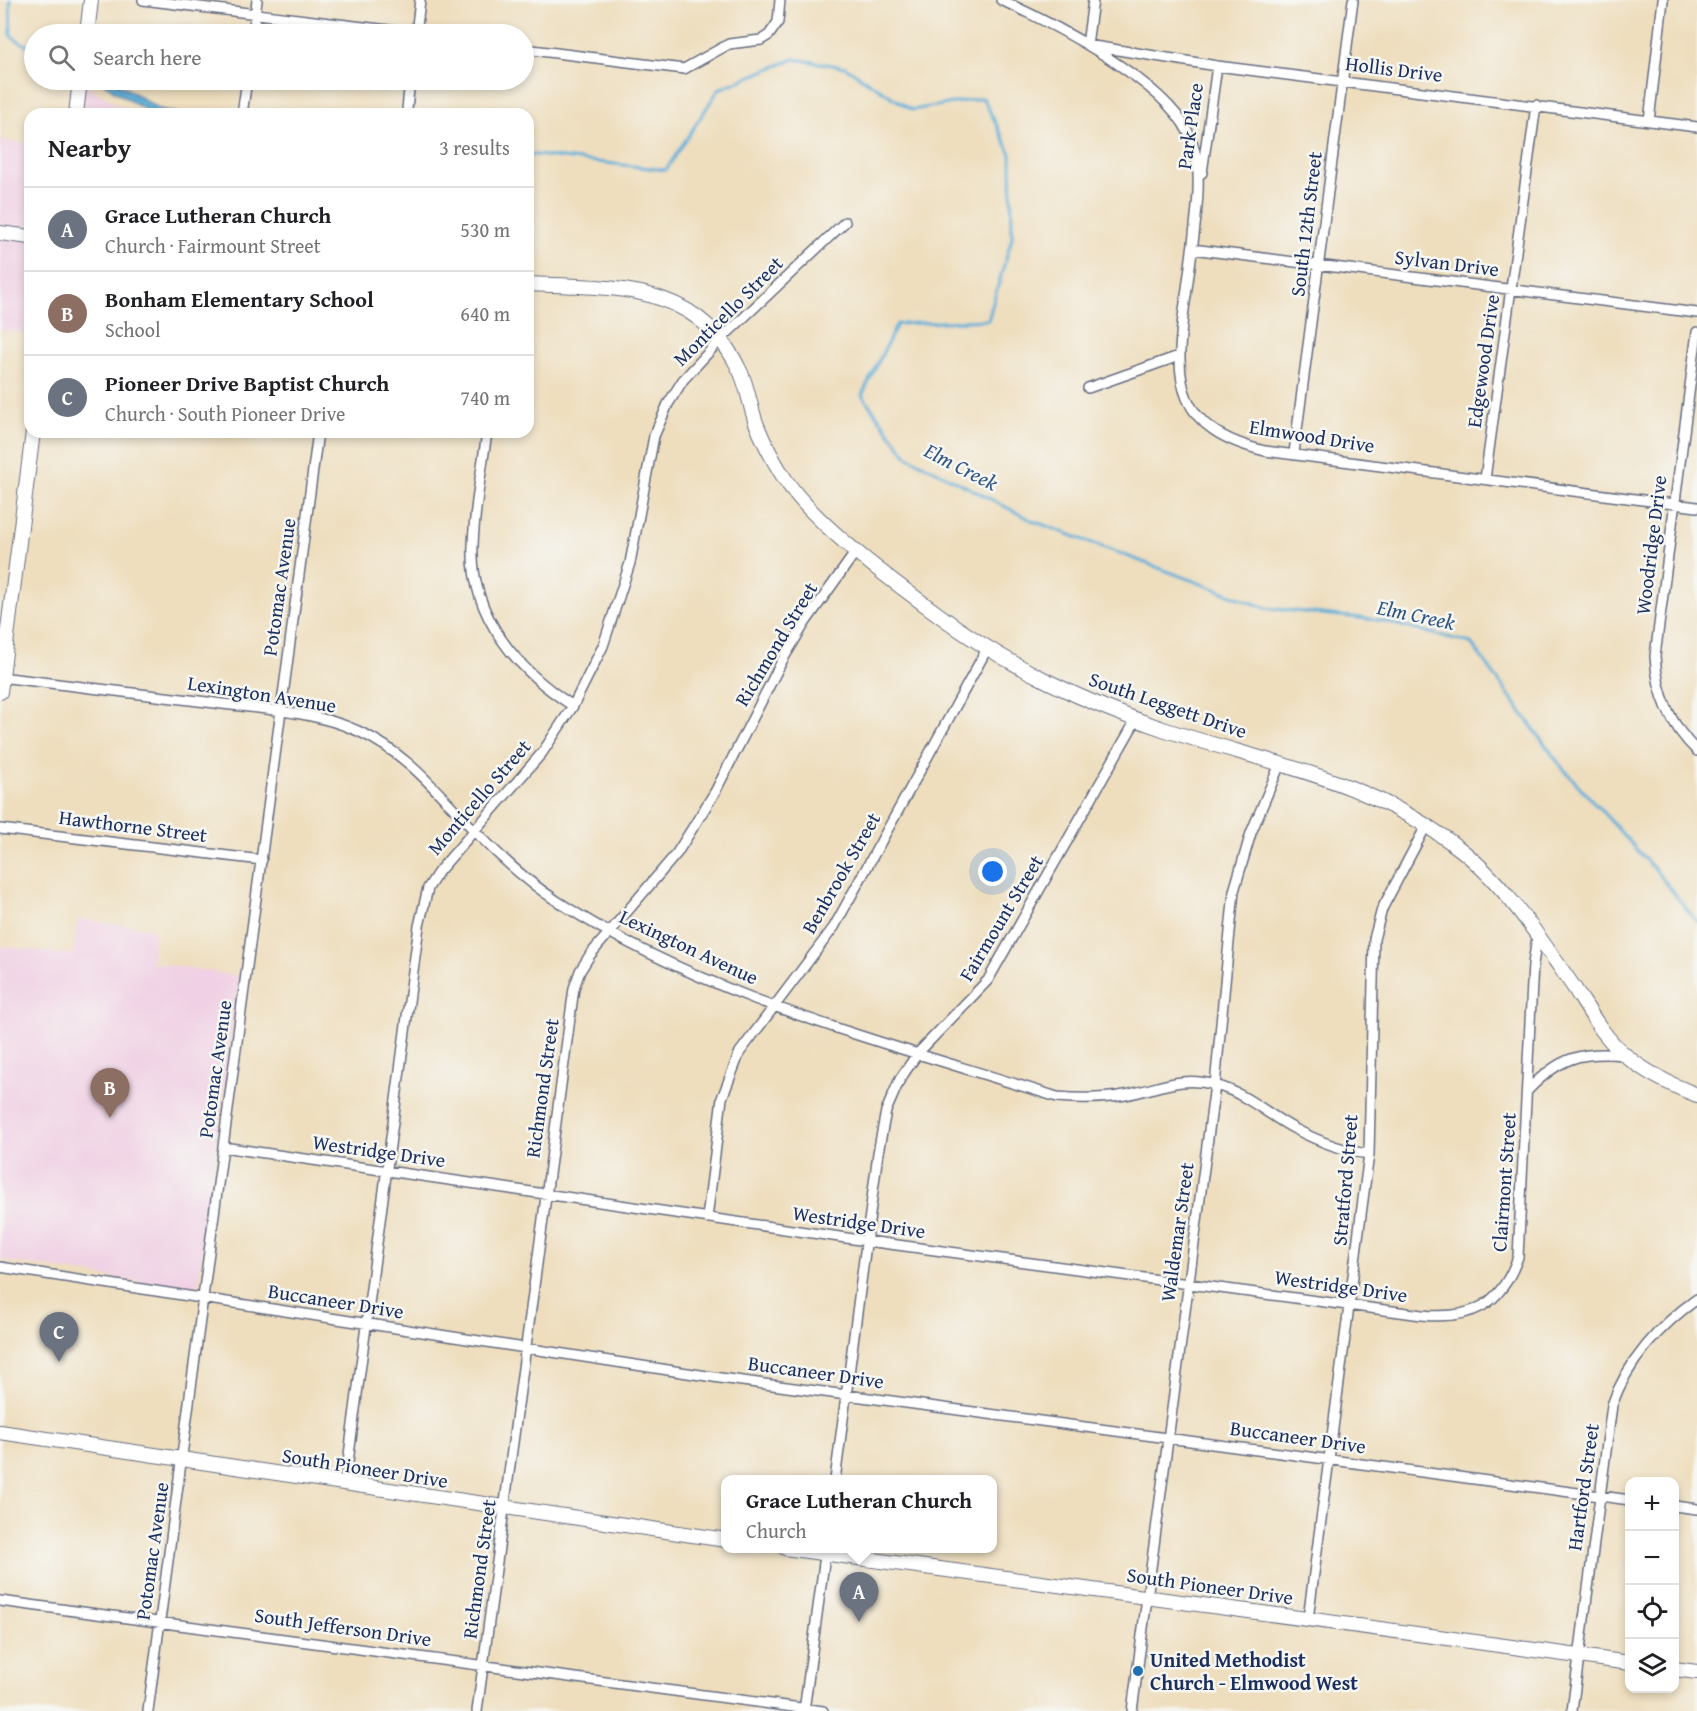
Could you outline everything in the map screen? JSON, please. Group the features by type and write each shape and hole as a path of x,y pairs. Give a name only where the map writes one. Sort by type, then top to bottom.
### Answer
{"street":[{"path":"88,24 91,0"},
{"path":"143,0 336,24"},
{"path":"254,24 257,0"},
{"path":"417,24 420,0"},
{"path":"534,50 679,70 729,44 761,40 770,35 778,22 780,0"},
{"name":"Elmwood Drive","path":"1001,0 1087,45 1144,84 1178,117 1189,133 1196,156 1199,191 1179,356 1179,375 1188,400 1210,428 1244,446 1697,507"},
{"path":"1087,45 1093,0"},
{"name":"South 12th Street","path":"1294,453 1353,0"},
{"path":"1649,121 1663,0"},
{"name":"Hollis Drive","path":"1087,45 1216,66 1697,127"},
{"name":"Park Place","path":"1199,191 1216,66"},
{"path":"77,108 79,90"},
{"path":"243,108 246,90"},
{"path":"407,108 409,90"},
{"name":"Edgewood Drive","path":"1485,479 1536,105"},
{"name":"Monticello Street","path":"345,1485 423,904 428,888 439,871 542,753 573,706 603,646 630,563 654,436 668,404 683,380 720,340 846,222"},
{"path":"0,233 24,236"},
{"name":"Sylvan Drive","path":"1192,249 1697,313"},
{"name":"South Leggett Drive","path":"534,284 615,288 651,294 669,300 704,321 731,352 743,378 756,423 783,477 803,504 942,618 988,647 1076,694 1136,720 1363,791 1395,806 1461,850 1489,876 1510,899 1595,1021 1624,1055 1658,1078 1697,1095"},
{"name":"Woodridge Drive","path":"1697,332 1655,656 1656,682 1674,723 1697,752"},
{"path":"1088,388 1179,356"},
{"path":"0,692 32,438"},
{"name":"Potomac Avenue","path":"148,1711 184,1460 317,438"},
{"path":"486,438 473,547 481,598 491,624 524,669 544,687 573,706"},
{"name":"Richmond Street","path":"477,1711 574,988 580,971 590,955 677,854 715,792 782,661 805,623 857,550"},
{"name":"Benbrook Street","path":"707,1218 722,1098 740,1052 834,927 988,647"},
{"name":"Lexington Avenue","path":"1,677 281,711 341,725 384,744 417,769 475,831 517,870 556,900 674,965 774,1005 1057,1097 1073,1099 1127,1095 1176,1082 1215,1084 1247,1098 1295,1129 1350,1152 1369,1154"},
{"name":"Fairmount Street","path":"836,1475 886,1111 900,1079 918,1053 988,980 1136,720"},
{"name":"Waldemar Street","path":"1132,1711 1215,1084 1239,868 1280,764"},
{"name":"Stratford Street","path":"1308,1619 1369,1154 1374,939 1382,909 1426,826"},
{"name":"Hawthorne Street","path":"0,829 262,860"},
{"name":"Clairmont Street","path":"1489,1302 1510,1280 1518,1257 1533,964 1537,938"},
{"name":"Clairmont Street","path":"1528,1090 1564,1060 1594,1053 1624,1055"},
{"name":"Westridge Drive","path":"223,1147 867,1241 1442,1317 1467,1313 1489,1302"},
{"name":"Buccaneer Drive","path":"0,1267 846,1395 1625,1499"},
{"name":"Hartford Street","path":"1572,1711 1612,1405 1617,1390 1631,1365 1647,1345 1676,1315 1697,1299"},
{"name":"South Pioneer Drive","path":"0,1432 721,1539"},
{"path":"1679,1507 1697,1509"},
{"path":"804,1710 826,1553"},
{"name":"South Pioneer Drive","path":"840,1553 1146,1598 1625,1662"},
{"name":"South Jefferson Drive","path":"0,1601 823,1711"},
{"path":"1679,1670 1697,1672"}],"shaded area":[{"path":"86,90 93,90 123,108 84,108"},
{"path":"0,140 24,143 24,333 0,330"},
{"path":"78,919 155,929 151,962 239,976 197,1291 0,1260 0,946 72,955"}],"water":[{"path":"129,90 157,108 142,108 114,91"}],"waterway":[{"name":"Elm Creek","path":"10,0 11,36 24,44"},
{"name":"Elm Creek","path":"534,155 666,170 719,89 794,59 845,67 912,110 983,98 1011,154 1012,238 988,320 897,324 862,395 907,456 1033,521 1266,608 1378,620 1471,643 1560,765 1657,872 1697,922"}],"place":[{"name":"Bonham Elementary School","path":"110,1118"},
{"name":"Pioneer Drive Baptist Church","path":"59,1362"},
{"name":"Grace Lutheran Church","path":"859,1622"},
{"name":"United Methodist Church - Elmwood West","path":"1138,1671"}]}
